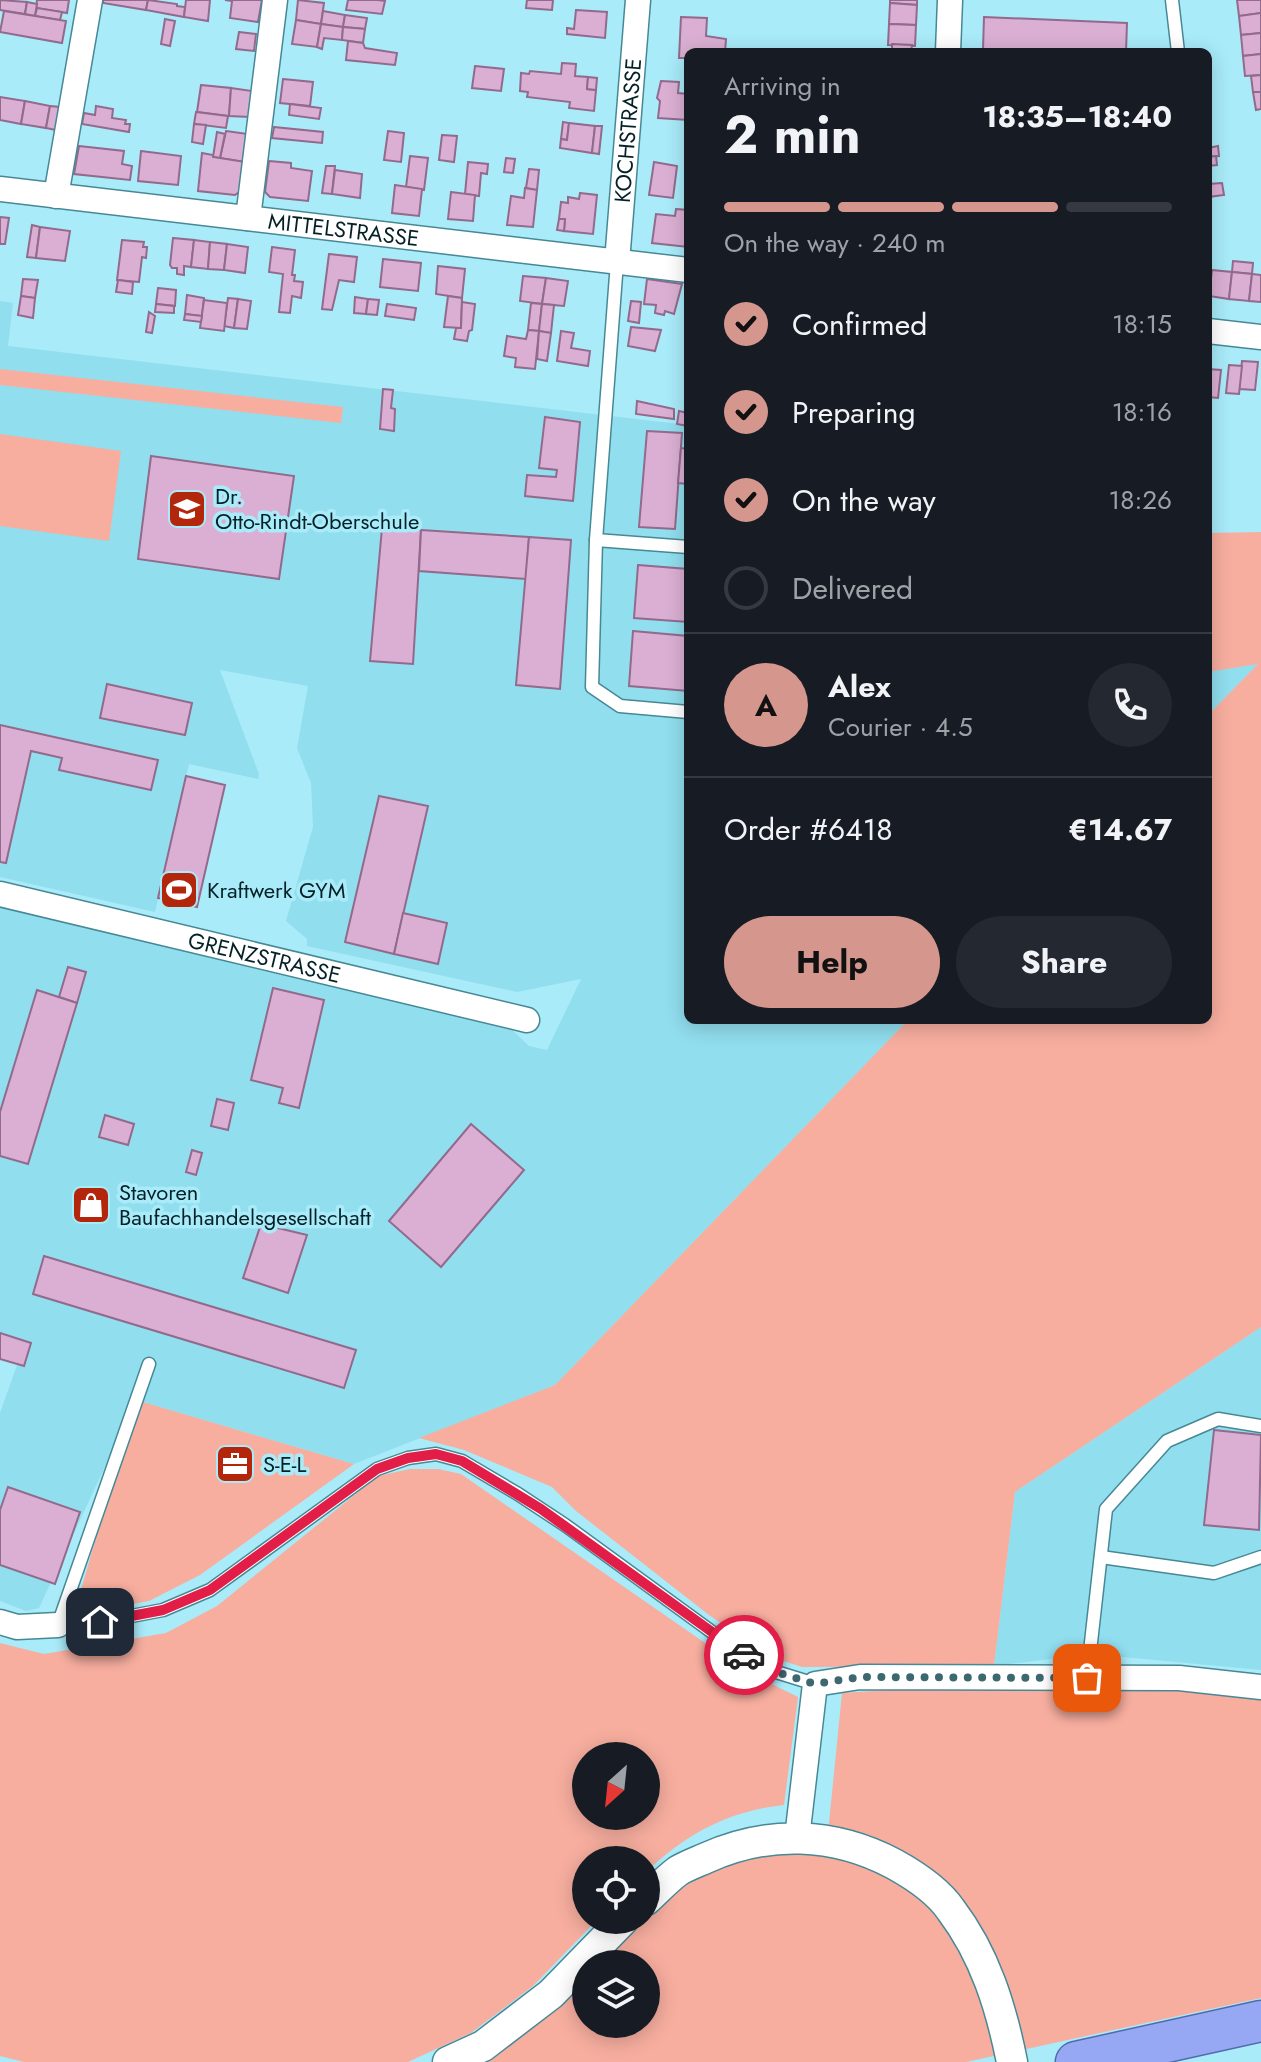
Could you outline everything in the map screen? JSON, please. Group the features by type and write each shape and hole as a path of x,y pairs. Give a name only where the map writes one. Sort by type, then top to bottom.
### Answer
{"highway":[{"path":"1076,2062 1261,2021"}],"street":[{"path":"56,196 90,0"},
{"path":"248,218 275,0"},
{"name":"KOCHSTRASSE","path":"617,262 638,0"},
{"path":"948,48 950,0"},
{"name":"MITTELSTRASSE","path":"0,189 684,270"},
{"path":"1212,331 1261,337"},
{"name":"GRENZSTRASSE","path":"0,894 527,1020"},
{"path":"0,1622 17,1627 58,1625"},
{"path":"797,1838 815,1684 860,1677 1179,1678 1261,1687"},
{"path":"660,1888 679,1871 733,1846 770,1838 840,1842 869,1851 911,1874 950,1907 980,1956 1001,2010 1012,2062"},
{"path":"448,2062 483,2046 551,1994 609,1934"}],"lane":[{"path":"1172,0 1178,48"},
{"path":"617,262 596,540 592,687 620,706 684,712"},
{"path":"596,540 684,547"},
{"path":"149,1364 58,1625 100,1622 163,1610 210,1590 377,1469 408,1458 436,1454 462,1461 518,1494 738,1651 773,1671 815,1684"},
{"path":"1087,1678 1106,1509 1167,1441 1218,1419 1261,1426"},
{"path":"1101,1557 1214,1573 1261,1557"}],"shaded area":[{"path":"0,301 13,303 8,346 684,425 684,1024 904,1024 555,1385 354,1464 136,1400 39,1608 26,1611 0,1601 0,1413 17,1365 0,1359 0,906 505,1023 529,1046 547,1050 581,979 517,992 307,946 307,939 286,921 313,827 311,783 297,748 308,686 220,670 259,774 258,779 189,764 155,912 0,877"},
{"path":"0,369 343,407 341,423 0,385"},
{"path":"0,434 121,451 109,541 0,526"},
{"path":"1261,532 1261,1327 1015,1492 994,1666 802,1667 774,1658 709,1615 576,1511 552,1487 464,1450 419,1438 555,1385 904,1024 1212,1024 1212,711 1258,664 1212,671 1212,533"},
{"path":"1259,663 1212,711 1212,671"},
{"path":"1261,1327 1261,1670 1091,1654 994,1666 1015,1492"},
{"path":"136,1400 354,1464 200,1575 149,1601 100,1610 78,1600"},
{"path":"410,1469 438,1469 461,1474 747,1672 798,1697 784,1805 744,1813 709,1826 660,1859 660,1846 572,1846 572,1934 583,1934 533,1986 471,2033 408,2062 24,2062 0,2056 0,1643 44,1654 166,1633 217,1606 378,1476"},
{"path":"1087,1678 1261,1690 1261,1998 966,2062 487,2062 572,1994 572,2038 660,2038 660,1950 614,1950 629,1934 660,1934 660,1906 702,1875 726,1863 750,1854 776,1850 826,1853 842,1693"}],"building":[{"path":"0,0 27,2 25,14 0,10"},
{"path":"37,0 69,0 67,13 36,8"},
{"path":"103,0 148,0 146,10 103,3"},
{"path":"148,0 185,7 184,17 146,10"},
{"path":"186,0 210,0 208,21 184,17"},
{"path":"225,0 262,0 258,22 230,18 232,1"},
{"path":"298,0 324,3 321,24 296,20"},
{"path":"348,0 385,1 382,14 346,10"},
{"path":"527,0 553,0 552,10 526,8"},
{"path":"890,0 917,0 917,5 890,3"},
{"path":"1237,0 1261,0 1261,13 1239,16"},
{"path":"27,2 37,4 35,16 25,14"},
{"path":"890,3 917,5 916,25 889,24"},
{"path":"37,8 62,12 60,20 35,16"},
{"path":"576,10 607,12 605,38 567,34 567,28 574,29"},
{"path":"4,11 66,21 62,43 0,32"},
{"path":"323,11 345,15 343,27 321,24"},
{"path":"1261,13 1261,33 1241,35 1239,16"},
{"path":"345,15 367,18 365,29 343,27"},
{"path":"681,17 707,18 706,36 726,39 725,48 684,48 684,58 679,58"},
{"path":"984,17 1127,23 1126,48 983,48"},
{"path":"165,19 175,21 170,46 161,44"},
{"path":"296,20 321,24 317,47 292,44"},
{"path":"321,24 343,27 342,40 324,38 322,49 317,47"},
{"path":"889,24 916,25 915,46 888,45"},
{"path":"343,27 365,29 363,43 342,40"},
{"path":"239,32 256,34 254,51 236,49"},
{"path":"1261,33 1261,54 1243,56 1241,35"},
{"path":"348,41 363,43 365,48 397,53 395,65 346,60"},
{"path":"892,44 912,45 912,48 892,48"},
{"path":"1261,54 1261,75 1245,76 1243,56"},
{"path":"562,63 576,64 575,76 588,77 587,89 596,90 594,111 569,108 570,102 527,97 528,92 520,91 521,73 561,74"},
{"path":"475,66 504,69 501,91 472,88"},
{"path":"1261,75 1261,92 1253,92 1251,76"},
{"path":"588,77 597,78 596,90 587,89"},
{"path":"283,79 313,82 310,106 280,103"},
{"path":"661,81 679,82 678,93 684,94 684,120 658,118 660,101 657,98"},
{"path":"201,85 231,88 229,116 197,112"},
{"path":"231,88 252,91 250,117 229,116"},
{"path":"1253,92 1261,92 1261,109 1256,110"},
{"path":"0,97 25,101 21,124 0,120"},
{"path":"25,101 50,106 46,128 21,124"},
{"path":"290,104 321,108 319,119 289,115"},
{"path":"50,106 60,107 56,130 46,128"},
{"path":"96,106 113,109 112,118 126,120 125,124 130,124 129,132 82,124 84,113 95,115"},
{"path":"196,112 228,116 226,128 194,124"},
{"path":"563,122 569,123 567,140 561,139"},
{"path":"569,123 595,126 592,153 560,148 561,139 567,140"},
{"path":"194,124 206,125 203,144 192,142"},
{"path":"595,126 602,126 599,154 592,153"},
{"path":"274,127 323,132 322,143 272,138"},
{"path":"226,131 248,134 245,162 220,158"},
{"path":"388,131 404,133 401,162 384,160"},
{"path":"217,132 225,134 220,158 213,157"},
{"path":"442,135 457,136 454,162 439,160"},
{"path":"79,146 124,151 122,164 132,166 130,180 74,174"},
{"path":"1218,146 1219,156 1212,157 1212,147"},
{"path":"141,151 181,156 178,185 138,181"},
{"path":"202,153 245,162 242,190 235,195 198,191"},
{"path":"410,156 428,158 424,190 406,187"},
{"path":"1212,156 1216,156 1217,165 1212,166"},
{"path":"506,158 515,159 513,173 504,172"},
{"path":"269,161 291,163 291,168 312,171 308,201 270,197 265,192"},
{"path":"468,162 488,164 487,174 481,173 479,196 465,194"},
{"path":"654,162 677,166 673,198 649,195"},
{"path":"326,166 335,166 332,194 322,193"},
{"path":"529,169 539,170 537,190 526,188"},
{"path":"335,170 362,174 360,198 332,194"},
{"path":"1222,183 1224,195 1212,196 1212,184"},
{"path":"395,185 422,189 419,216 392,213"},
{"path":"525,188 537,190 533,227 507,225 511,196 524,198"},
{"path":"451,192 475,195 473,221 448,219"},
{"path":"580,193 597,195 593,234 564,231 565,219 559,219 561,202 568,203 568,197 579,199"},
{"path":"676,209 684,210 684,247 652,243 656,214 675,216"},
{"path":"0,217 9,218 5,244 0,244"},
{"path":"559,219 565,219 564,231 557,230"},
{"path":"32,225 40,227 36,258 27,257"},
{"path":"40,227 70,231 65,261 36,258"},
{"path":"173,238 194,240 191,267 184,266 184,275 177,274 177,268 170,265"},
{"path":"122,240 144,242 143,247 147,247 146,258 142,257 139,282 117,280"},
{"path":"194,240 210,242 208,269 191,267"},
{"path":"210,242 227,244 224,270 208,269"},
{"path":"227,244 248,247 245,273 224,270"},
{"path":"272,247 295,250 292,275 295,275 294,281 303,282 301,298 292,296 290,313 279,312 283,274 269,272"},
{"path":"329,254 357,257 354,282 339,280 332,310 322,309"},
{"path":"383,259 421,263 418,291 380,287"},
{"path":"1233,261 1253,263 1252,274 1232,272"},
{"path":"438,266 465,269 462,298 436,294"},
{"path":"1212,270 1232,272 1229,299 1212,296"},
{"path":"1232,272 1252,274 1249,301 1229,299"},
{"path":"1252,274 1261,275 1261,302 1249,301"},
{"path":"523,276 546,278 542,304 520,301"},
{"path":"546,278 568,281 564,306 542,304"},
{"path":"23,279 38,280 35,298 21,296"},
{"path":"647,279 682,284 674,314 665,311 664,315 655,313 656,305 644,304"},
{"path":"118,280 133,282 132,294 116,292"},
{"path":"158,288 176,290 175,306 156,304"},
{"path":"187,295 204,298 202,316 185,314"},
{"path":"21,296 35,298 33,318 18,315"},
{"path":"448,296 462,298 461,328 444,327"},
{"path":"355,297 368,299 366,314 354,313"},
{"path":"228,298 238,299 234,328 224,326"},
{"path":"238,299 251,301 247,329 234,328"},
{"path":"368,299 379,300 377,315 366,314"},
{"path":"204,300 227,303 224,331 200,328"},
{"path":"631,301 641,302 639,323 628,321"},
{"path":"462,302 475,304 472,330 467,341 454,339 456,328 461,328"},
{"path":"531,303 542,304 539,331 528,330"},
{"path":"156,304 174,306 174,313 155,312"},
{"path":"387,304 416,308 414,320 385,316"},
{"path":"542,304 554,305 551,333 539,331"},
{"path":"149,312 155,316 152,333 146,332"},
{"path":"185,314 202,316 201,322 184,320"},
{"path":"631,327 661,330 655,351 628,346"},
{"path":"528,330 539,331 535,369 515,367 516,358 504,356 507,336 526,339"},
{"path":"539,331 551,333 547,361 537,359"},
{"path":"561,331 574,333 571,348 590,351 588,366 557,361"},
{"path":"1242,361 1258,362 1255,390 1239,389"},
{"path":"1229,365 1242,366 1239,394 1226,393"},
{"path":"1212,369 1221,370 1218,398 1212,397"},
{"path":"383,389 393,390 391,408 395,409 394,431 380,429"},
{"path":"637,401 674,409 674,419 636,414"},
{"path":"679,411 684,412 684,425 677,424"},
{"path":"545,417 580,422 573,501 525,496 527,475 556,477 557,470 539,468"},
{"path":"647,431 682,433 675,529 639,527"},
{"path":"681,448 684,448 684,484 678,483"},
{"path":"151,456 294,476 279,579 138,559"},
{"path":"382,528 421,530 413,664 370,661"},
{"path":"421,530 529,537 526,579 419,571"},
{"path":"529,537 571,540 560,689 516,685"},
{"path":"638,565 684,569 684,622 634,618"},
{"path":"633,631 684,636 684,691 629,686"},
{"path":"107,684 192,703 185,735 100,718"},
{"path":"0,725 158,760 151,790 59,770 62,758 31,751 6,863 0,862"},
{"path":"186,776 225,785 197,907 158,898"},
{"path":"379,796 428,806 394,954 345,942"},
{"path":"403,913 447,923 438,964 394,954"},
{"path":"68,967 86,972 77,1003 59,997"},
{"path":"273,988 324,1000 299,1108 279,1103 283,1088 251,1080"},
{"path":"37,990 77,1003 28,1164 0,1156 0,1112"},
{"path":"217,1099 234,1103 228,1130 211,1126"},
{"path":"105,1115 134,1124 128,1145 99,1137"},
{"path":"471,1124 524,1170 441,1267 389,1221"},
{"path":"192,1150 202,1153 196,1175 186,1172"},
{"path":"261,1224 307,1235 288,1293 243,1278"},
{"path":"44,1256 356,1350 344,1388 33,1294"},
{"path":"0,1333 31,1343 24,1366 0,1359"},
{"path":"1214,1430 1261,1435 1259,1530 1204,1525"},
{"path":"8,1487 80,1512 55,1584 0,1565 0,1510"}],"way so far":[{"path":"744,1655 773,1671 815,1684 860,1677 1087,1678"}],"place":[{"name":"Dr. Otto-Rindt-Oberschule","path":"187,509"},
{"name":"Kraftwerk GYM","path":"179,890"},
{"name":"Stavoren Baufachhandelsgesellschaft","path":"91,1205"},
{"name":"S-E-L","path":"235,1464"}],"route":[{"path":"100,1622 163,1610 210,1590 377,1469 408,1458 436,1454 462,1461 518,1494 744,1655"}]}
